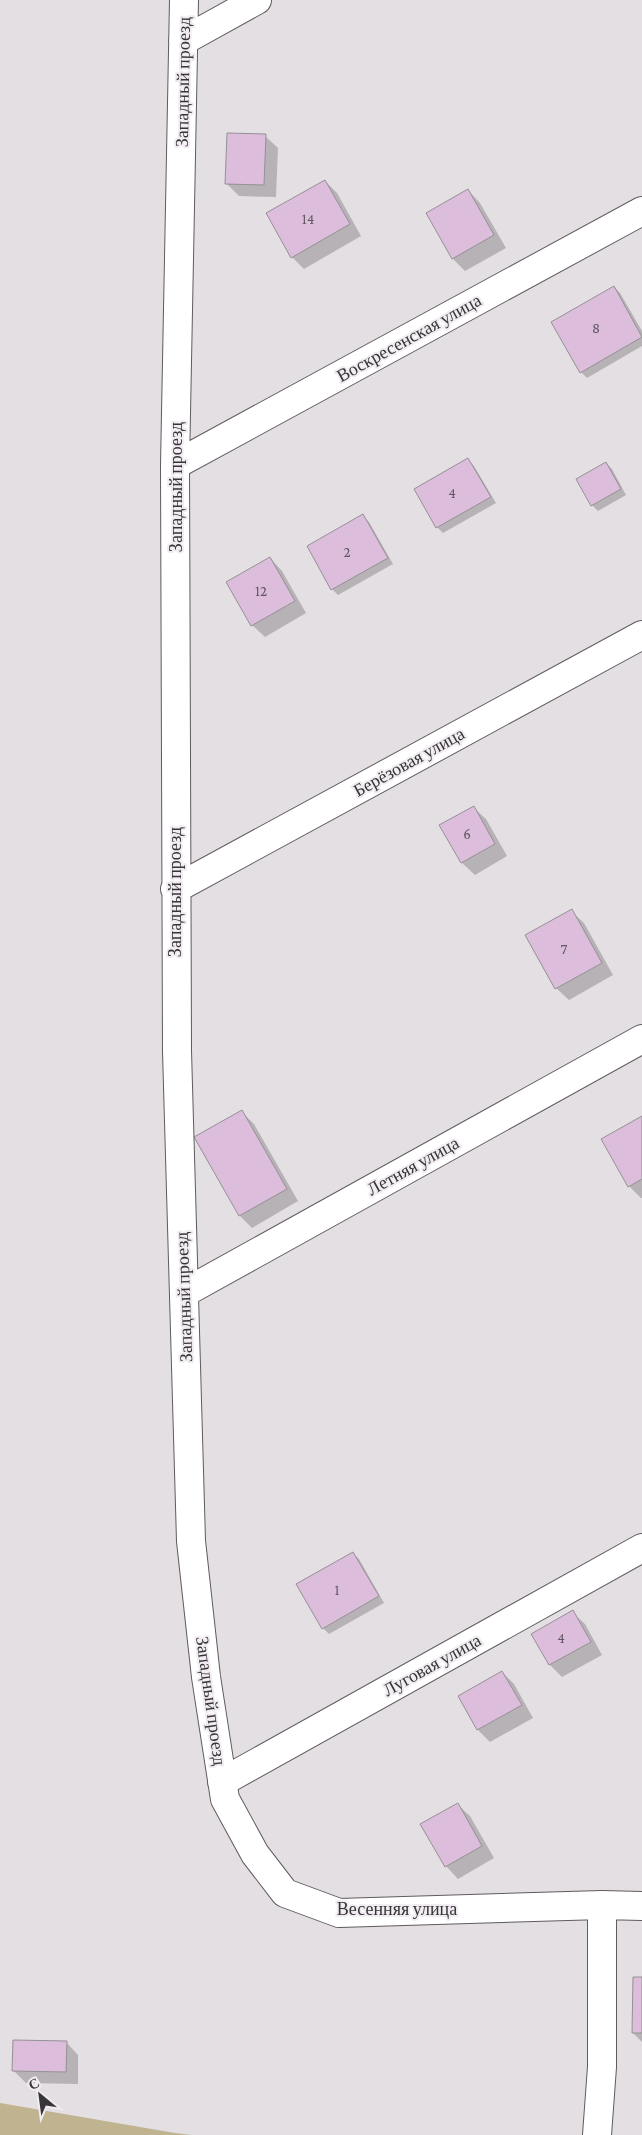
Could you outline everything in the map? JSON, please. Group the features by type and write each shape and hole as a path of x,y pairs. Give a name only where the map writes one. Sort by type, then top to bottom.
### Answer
{"street":[{"name":"Западный проезд","path":"184,0 175,465 177,1051 191,1541 206,1677 222,1782"},
{"path":"183,41 257,0"},
{"name":"Воскресенская улица","path":"175,465 642,211"},
{"name":"Берёзовая улица","path":"175,889 642,635"},
{"name":"Летняя улица","path":"184,1292 642,1039"},
{"name":"Луговая улица","path":"222,1782 642,1548"},
{"name":"Весенняя улица","path":"222,1782 225,1799 255,1854 285,1893 339,1913 602,1905 642,1906"},
{"path":"597,2135 602,2067 602,1905"}],"shaded area":[{"path":"0,2103 175,2133 191,2135 0,2135"}],"building":[{"path":"227,133 266,134 264,185 225,184"},
{"path":"325,180 350,224 291,258 266,213"},
{"path":"468,189 494,235 452,259 426,213"},
{"path":"614,286 642,337 580,373 551,322"},
{"path":"468,458 491,497 436,528 414,489"},
{"path":"606,462 621,489 591,506 576,479"},
{"path":"363,514 388,558 331,590 307,546"},
{"path":"270,557 295,601 251,626 226,582"},
{"path":"474,806 495,844 461,863 439,825"},
{"path":"572,909 602,963 555,989 525,935"},
{"path":"242,1110 287,1189 239,1216 194,1137"},
{"path":"642,1116 642,1179 628,1187 601,1139"},
{"path":"353,1552 379,1596 322,1629 296,1584"},
{"path":"573,1610 591,1642 549,1665 531,1634"},
{"path":"502,1671 522,1705 477,1730 458,1696"},
{"path":"458,1803 482,1846 445,1867 420,1824"},
{"path":"633,1977 642,1977 642,2033 632,2033"},
{"path":"13,2040 67,2041 66,2072 12,2071"}]}
